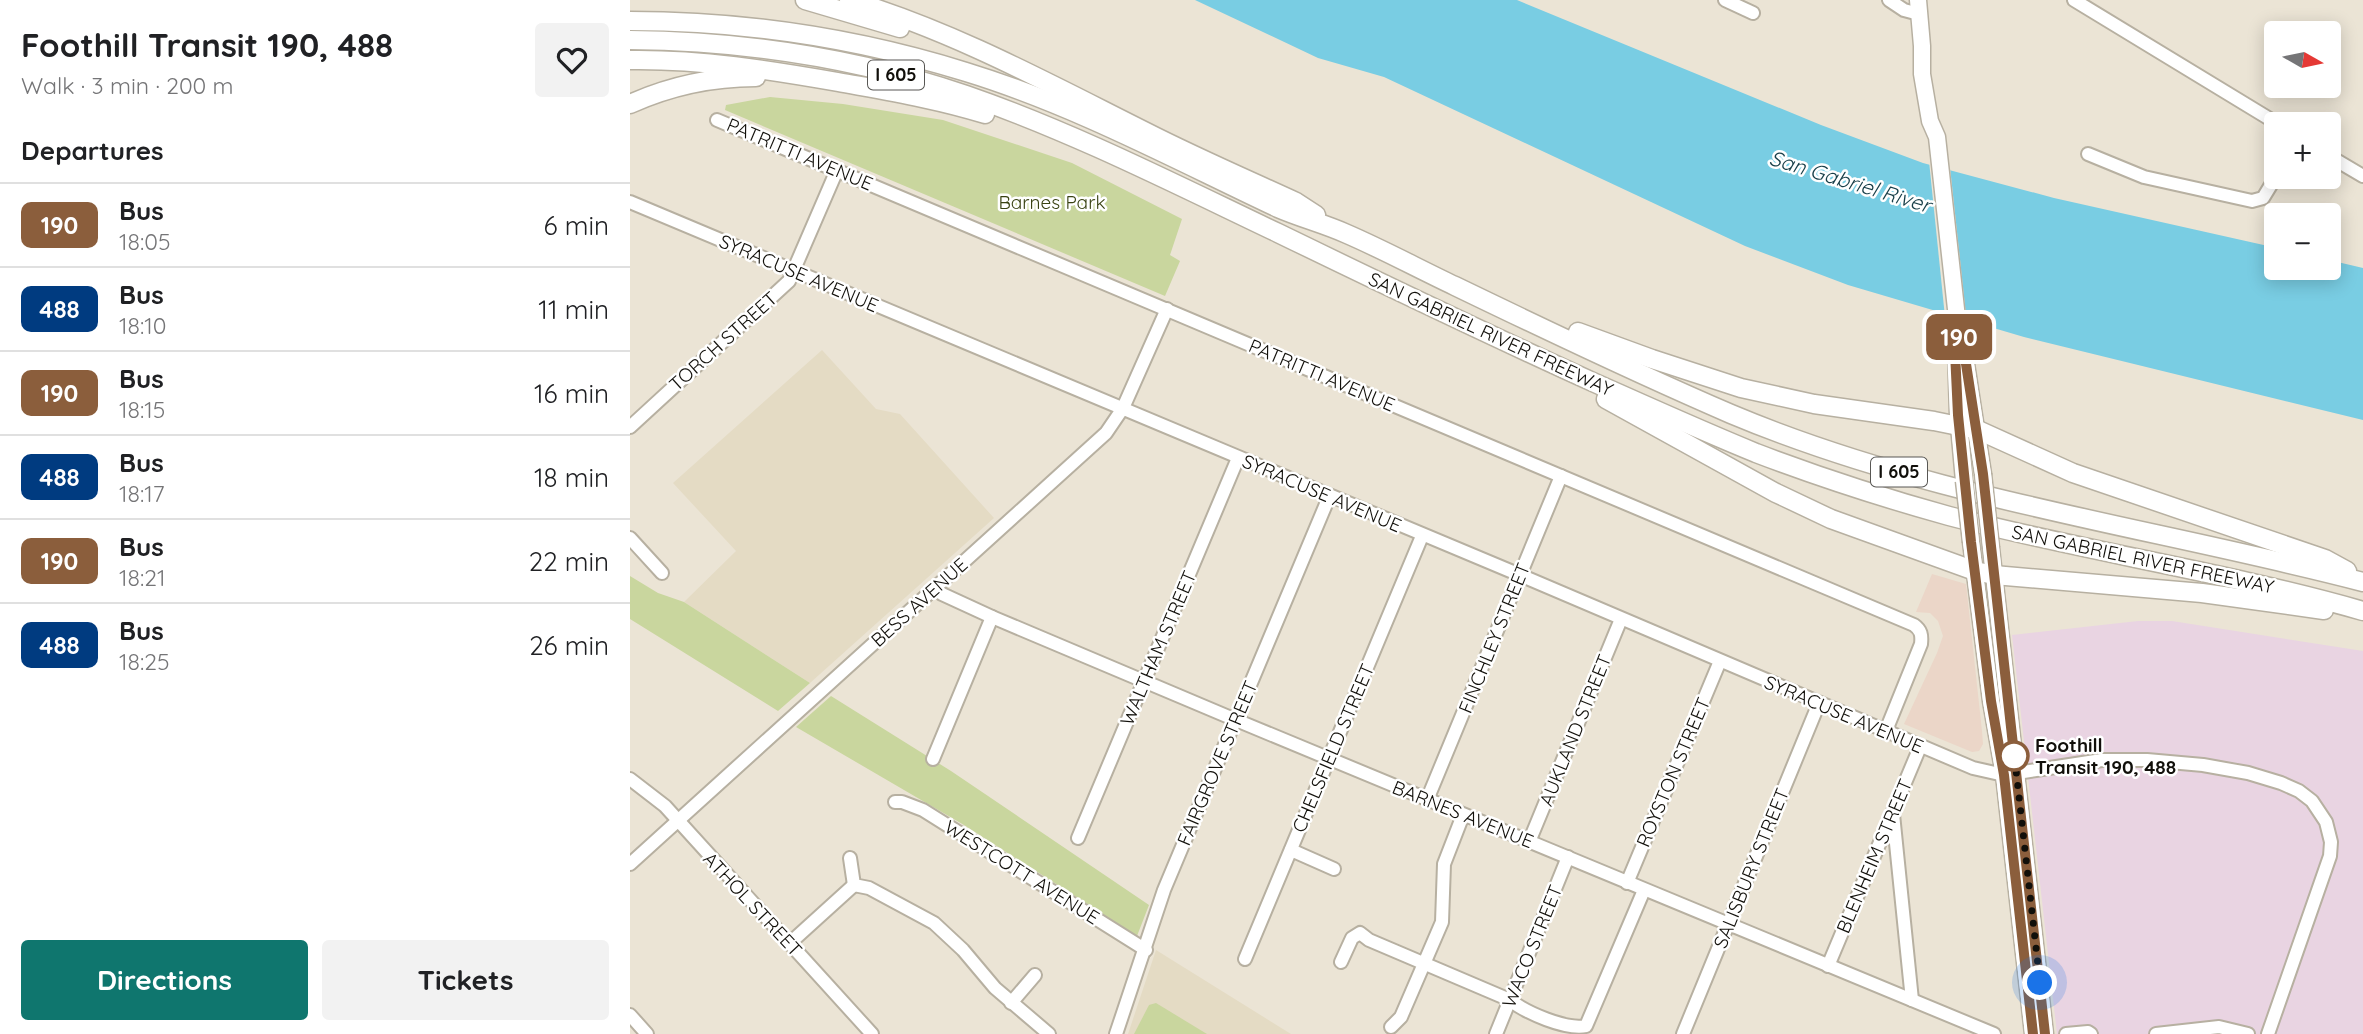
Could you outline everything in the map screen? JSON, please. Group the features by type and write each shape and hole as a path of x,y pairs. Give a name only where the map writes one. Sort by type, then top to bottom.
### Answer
{"highway":[{"path":"805,0 999,61"},
{"path":"849,0 926,27 970,46 1296,202 1344,232"},
{"name":"SAN GABRIEL RIVER FREEWAY","path":"630,21 729,25 790,32 849,42 968,72 1045,101 1290,213 1344,232 1460,289 1734,414 1831,451 2007,502 2190,540 2363,581"},
{"name":"SAN GABRIEL RIVER FREEWAY","path":"630,40 735,44 789,51 911,78 963,94 1030,119 1147,170 1496,338 1704,432 1808,472 1962,519 2253,582 2363,614"},
{"path":"630,60 781,71 915,96 970,109 1147,170"},
{"path":"630,104 672,88 711,80 763,77 824,80"},
{"path":"1460,289 1652,359 1741,388 1814,404 1978,430 2073,473 2325,559 2363,581"},
{"path":"1496,338 1776,493 1831,519 1975,570 1994,575 2203,593 2363,614"}],"main road":[{"path":"1918,7 1923,46 1933,74 1940,121 1938,143 1959,336 1978,430 1983,474 2033,1034"},
{"path":"1959,336 1955,352 1959,425 1971,542 1991,701 2010,774 2046,1034"}],"street":[{"path":"1725,0 1753,13"},
{"path":"1889,0 1904,10 1918,7"},
{"path":"2074,0 2264,115"},
{"name":"PATRITTI AVENUE","path":"717,120 1914,625 1922,635 1917,655 1885,733"},
{"path":"2088,154 2144,177 2252,201 2263,198 2268,189"},
{"path":"2341,163 2363,176"},
{"name":"TORCH STREET","path":"630,427 789,281 837,170"},
{"name":"SYRACUSE AVENUE","path":"630,202 1520,575 1885,733 1973,768 2010,774"},
{"name":"BESS AVENUE","path":"630,864 1106,433 1123,408 1167,309"},
{"name":"WALTHAM STREET","path":"1077,838 1238,458"},
{"name":"FINCHLEY STREET","path":"1427,800 1562,476"},
{"name":"FAIRGROVE STREET","path":"1116,1034 1146,950 1156,910 1329,497"},
{"name":"CHELSFIELD STREET","path":"1245,959 1422,536"},
{"path":"630,538 662,573"},
{"name":"BARNES AVENUE","path":"934,588 992,617 1236,720 1994,1034"},
{"path":"933,759 992,617"},
{"name":"AUKLAND STREET","path":"1529,842 1621,619"},
{"name":"ROYSTON STREET","path":"1627,883 1720,661"},
{"name":"SALISBURY STREET","path":"1683,1034 1819,703"},
{"name":"BLENHEIM STREET","path":"1828,966 1920,747"},
{"path":"2010,774 2102,760 2177,762 2248,773 2281,783 2299,791 2312,801 2326,822 2331,842 2330,856 2268,1034"},
{"name":"ATHOL STREET","path":"630,779 653,795 678,821 872,1034"},
{"name":"WESTCOTT AVENUE","path":"895,802 923,810 1146,950"},
{"path":"1893,810 1912,1000"},
{"path":"1391,1027 1401,1017 1442,922 1444,864 1463,815"},
{"path":"1291,850 1334,869"},
{"name":"WACO STREET","path":"1496,1034 1568,857"},
{"path":"850,858 854,885"},
{"path":"790,943 854,885"},
{"path":"854,885 869,888 934,923 963,950 995,988 1049,1034"},
{"path":"1341,962 1352,939 1360,933 1369,940 1510,1000 1517,1006 1567,1026 1586,1026 1644,890"},
{"path":"1011,1003 1035,975"},
{"path":"630,1015 647,1034"},
{"path":"2156,1034 2219,1027 2248,1034"},
{"path":"2066,1034 2091,1034"}],"shaded area":[{"path":"822,350 876,409 900,414 994,518 810,683 684,602 736,551 673,483"},
{"path":"1932,574 1966,584 1982,731 1983,744 1979,751 1972,752 1904,724 1943,636 1938,621 1930,613 1916,612"},
{"path":"2138,621 2172,621 2363,651 2363,1034 2057,1034 2012,635"},
{"path":"1156,950 1291,1034 1128,1034"}],"green space":[{"name":"Barnes Park","path":"770,97 843,104 943,120 1072,163 1182,219 1170,255 1180,261 1165,296 725,110 726,105"},
{"path":"630,576 658,593 684,602 810,683 778,711 630,619"},
{"path":"831,696 951,771 1149,905 1137,936 964,825 796,727"},
{"path":"1156,1003 1207,1034 1134,1034 1149,1005"}],"water":[{"name":"San Gabriel River","path":"1195,0 1517,0 1821,125 1923,163 2054,198 2264,245 2264,280 2341,280 2341,263 2363,268 2363,420 2024,337 1848,285 1745,246 1384,77 1318,58"}],"pier":[{"path":"1929,161 1950,167 1967,324 1945,317"}],"bus line":[{"name":"190","path":"2033,1034 2004,775 1991,701 1971,542 1958,415 1955,352 1959,336 1964,351 1982,460 2045,1034"}],"place":[{"name":"Foothill Transit 190, 488","path":"2014,756"}],"route":[{"path":"2014,756 2014,752 2040,983"}]}
